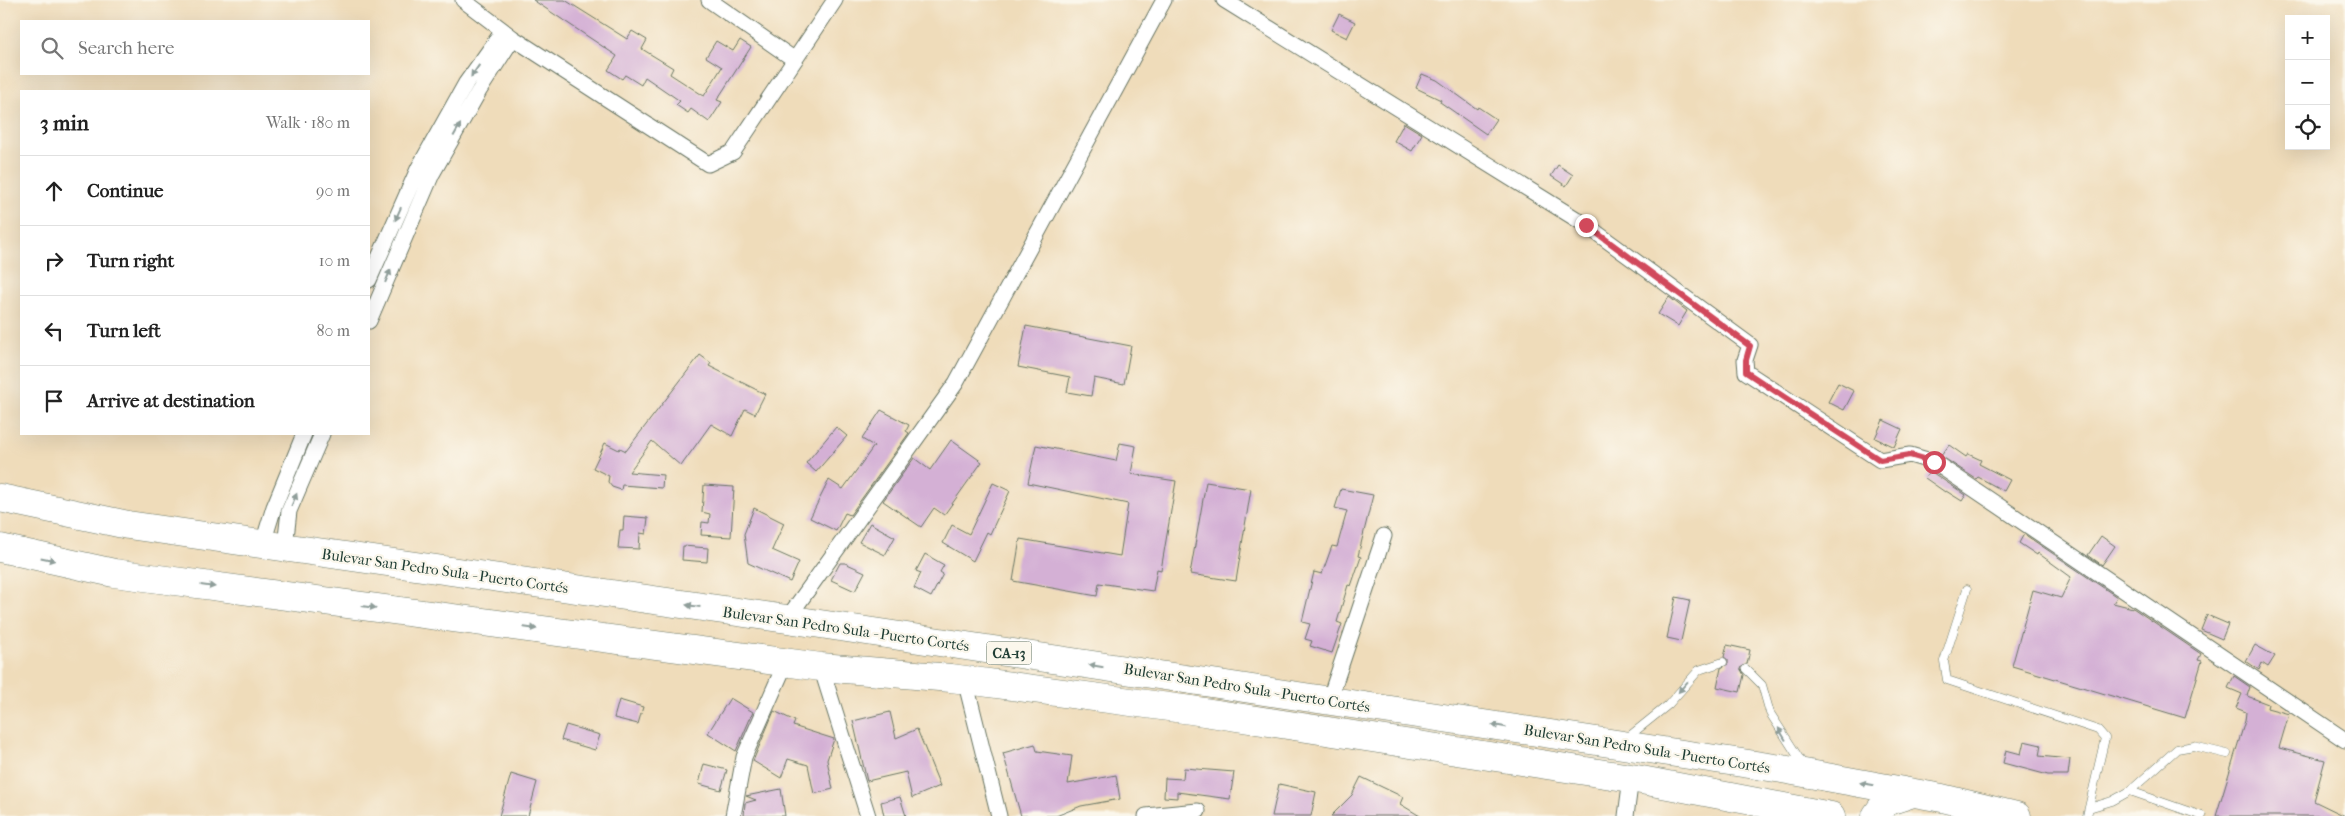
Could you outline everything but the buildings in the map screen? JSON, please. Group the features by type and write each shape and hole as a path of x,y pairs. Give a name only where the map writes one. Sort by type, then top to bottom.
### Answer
{"highway":[{"name":"Bulevar San Pedro Sula - Puerto Cortés","path":"0,498 128,525 787,619 1810,774 1912,793 2017,816"},
{"name":"Bulevar San Pedro Sula - Puerto Cortés","path":"0,548 114,573 821,667 965,680 1191,710 1631,778 1788,812 1831,816"},
{"path":"1788,812 1830,794 1840,780"},
{"path":"1876,816 1886,802 1912,793"}],"street":[{"path":"463,0 508,34 708,164 733,152 834,0"},
{"path":"709,0 795,60"},
{"path":"787,619 956,383 1164,0"},
{"path":"1224,0 1586,225 1750,346 1746,360 1746,372 1880,460 1910,455 1934,462 2345,740"},
{"path":"370,278 418,169 466,83 508,34"},
{"path":"370,319 432,174 479,91 508,34"},
{"path":"274,545 274,507 304,435"},
{"path":"274,545 322,435"},
{"path":"1329,701 1384,536"},
{"path":"733,816 744,757 786,662"},
{"path":"821,667 868,816"},
{"path":"965,680 999,816"},
{"path":"1626,816 1631,778"},
{"path":"1146,816 1198,811"}],"lane":[{"path":"1967,589 1944,661 1947,680 2098,730 2105,738 2087,816"},
{"path":"1618,744 1636,732 1668,705 1698,670 1723,662"},
{"path":"1746,669 1762,685 1770,713 1810,774"},
{"path":"2089,808 2112,801 2130,791 2177,749 2194,746 2227,754"},
{"path":"2130,791 2202,816"}],"route":[{"path":"1586,225 1750,346 1746,360 1746,372 1880,460 1886,461 1910,455 1934,462"}]}
